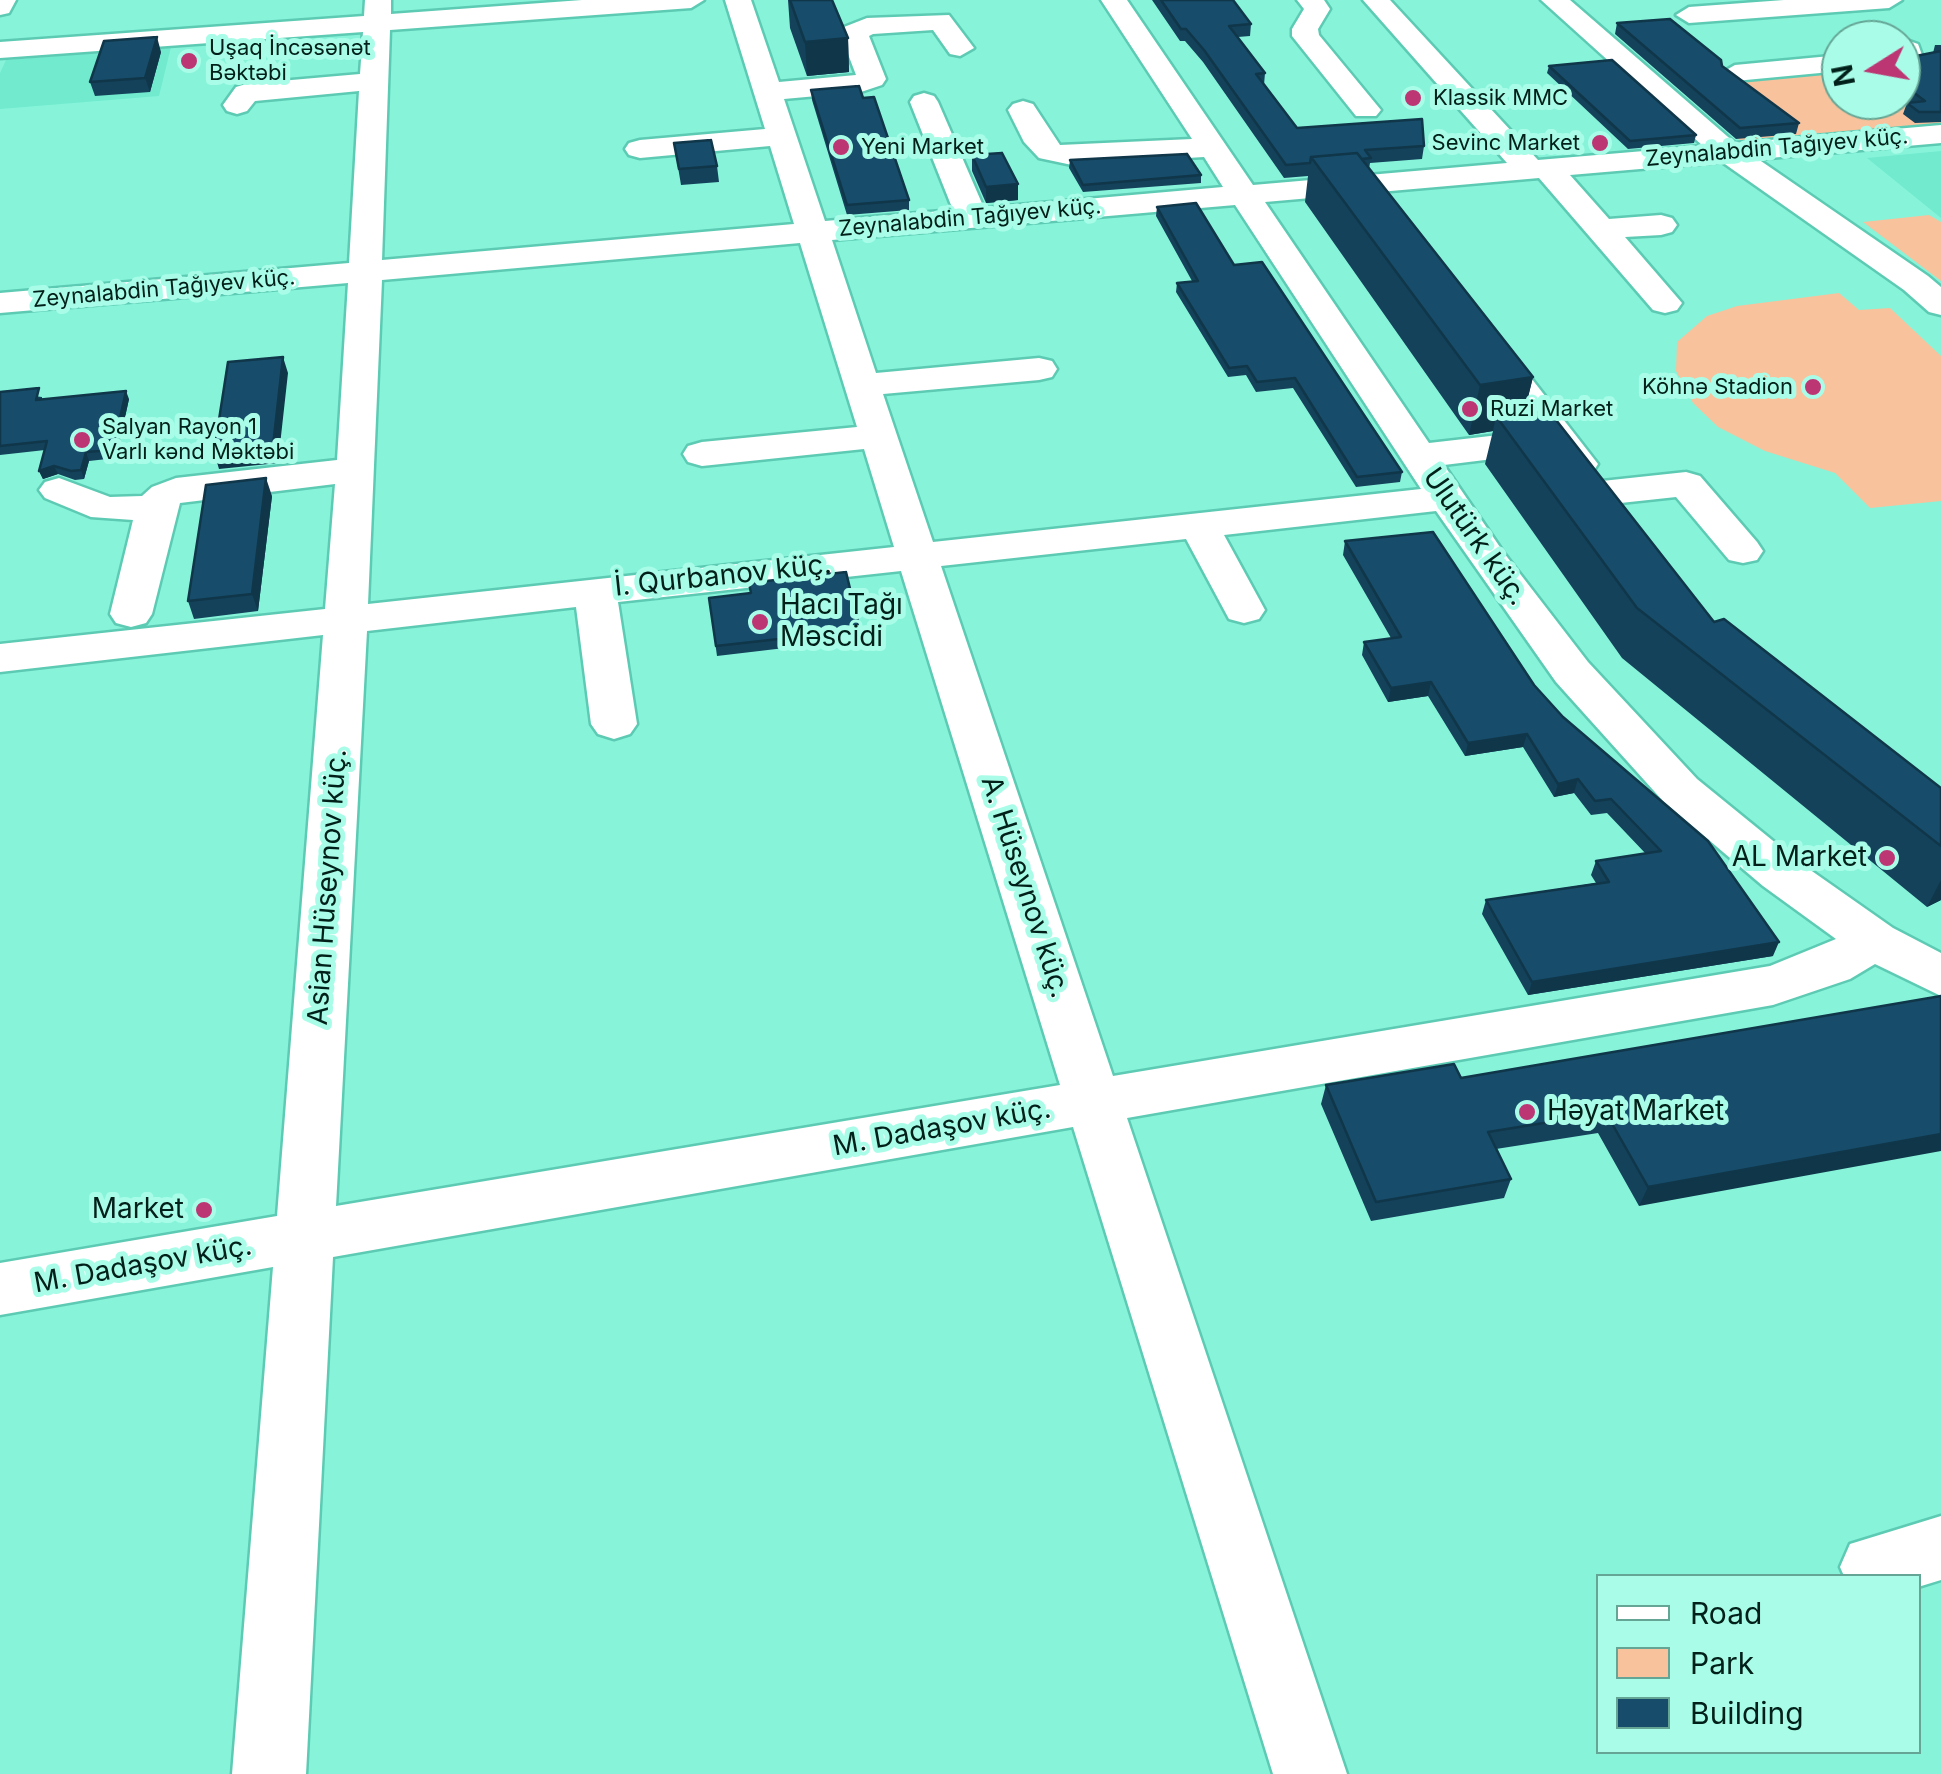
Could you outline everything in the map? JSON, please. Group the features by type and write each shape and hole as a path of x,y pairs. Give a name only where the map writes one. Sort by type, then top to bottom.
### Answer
{"street":[{"path":"0,7 3,0"},
{"path":"0,50 377,11 691,0"},
{"name":"A. Hüseynov küç.","path":"738,0 1310,1774"},
{"name":"Ulutürk küç.","path":"1114,0 1446,498 1572,672 1680,790 1781,874 1874,940 1941,977"},
{"path":"1310,0 1317,9 1305,29 1306,36 1366,110"},
{"path":"1376,0 1600,229 1665,303"},
{"path":"1554,0 1729,153 1934,298"},
{"path":"1689,15 1888,0"},
{"path":"1839,4 1863,20"},
{"name":"Asian Hüseynov küç.","path":"270,1774 356,470 377,11"},
{"path":"769,92 861,84 872,79 854,33 867,26 940,21 960,48"},
{"path":"1735,73 1821,65"},
{"path":"237,105 239,97 246,93 374,81"},
{"path":"924,102 972,218"},
{"path":"1023,110 1039,142 1050,152 1072,156 1214,147"},
{"path":"1926,135 1941,160"},
{"name":"Zeynalabdin Tağıyev küç.","path":"0,303 1926,135"},
{"path":"640,149 784,136"},
{"path":"1600,229 1661,225"},
{"path":"1465,319 1613,508 1686,484 1743,551"},
{"path":"864,385 1039,369"},
{"path":"702,454 880,436"},
{"path":"1419,456 1560,440"},
{"path":"132,614 158,502 176,490 356,470"},
{"path":"59,490 105,509 156,508"},
{"name":"İ. Qurbanov küç.","path":"0,658 1446,498"},
{"path":"1198,524 1244,610"},
{"path":"596,591 614,724"},
{"name":"M. Dadaşov küç.","path":"0,1289 1774,986 1832,965 1874,940"},
{"path":"1874,1567 1941,1548"}],"shaded area":[{"path":"171,47 159,96 0,109 0,73 6,60"},
{"path":"1941,151 1941,218 1867,158"}],"green space":[{"path":"1821,69 1821,120 1921,120 1921,92 1941,107 1941,125 1743,143 1673,83"},
{"path":"1929,215 1941,222 1941,281 1863,222"},
{"name":"Köhnə Stadion","path":"1839,293 1859,310 1890,308 1941,356 1941,501 1870,508 1835,473 1765,451 1718,427 1693,403 1676,371 1677,342 1707,316 1737,306"}],"building":[{"path":"790,0 832,0 848,38 805,42"},
{"path":"1161,0 1233,0 1251,24 1229,26 1265,73 1256,74 1297,128 1422,119 1424,146 1365,150 1371,158 1362,159 1357,153 1311,157 1310,163 1286,165 1204,50 1186,29 1181,29"},
{"path":"1670,19 1721,60 1722,66 1799,123 1740,128 1617,23"},
{"path":"157,37 145,78 90,82 104,41"},
{"path":"1941,51 1941,112 1921,112 1921,101 1925,101 1921,98 1921,55"},
{"path":"1612,60 1696,135 1630,141 1549,66"},
{"path":"859,86 863,98 874,97 909,200 847,205 811,90"},
{"path":"711,140 717,166 679,169 674,143"},
{"path":"1002,153 1018,184 986,187 972,155"},
{"path":"1357,153 1533,377 1480,385 1311,157"},
{"path":"1187,154 1201,175 1083,185 1070,160"},
{"path":"1196,203 1234,265 1262,262 1402,472 1357,477 1295,378 1257,382 1247,366 1229,368 1177,283 1198,281 1157,207"},
{"path":"283,357 273,446 214,452 228,362"},
{"path":"39,388 36,400 126,391 113,450 86,452 81,470 54,466 39,471 47,441 0,446 0,392"},
{"path":"1549,411 1714,622 1724,619 1941,788 1941,846 1637,608 1496,416"},
{"path":"266,478 252,594 188,601 206,485"},
{"path":"1433,532 1534,685 1563,717 1708,841 1779,942 1532,982 1486,900 1609,882 1596,861 1661,851 1611,799 1595,801 1578,779 1558,784 1527,734 1468,743 1431,682 1391,688 1364,642 1401,637 1345,541"},
{"path":"846,572 860,630 716,646 709,598 751,593 749,583"},
{"path":"1941,996 1941,1134 1648,1187 1606,1113 1488,1132 1511,1179 1376,1202 1326,1085 1454,1064 1461,1078"}],"place":[{"name":"Uşaq İncəsənət Bəktəbi","path":"189,61"},
{"name":"Klassik MMC","path":"1413,98"},
{"name":"Sevinc Market","path":"1600,143"},
{"name":"Yeni Market","path":"841,147"},
{"name":"Köhnə Stadion","path":"1813,387"},
{"name":"Ruzi Market","path":"1470,409"},
{"name":"Salyan Rayon 1 Varlı kənd Məktəbi","path":"82,440"},
{"name":"Hacı Tağı Məscidi","path":"760,622"},
{"name":"AL Market","path":"1887,858"},
{"name":"Həyat Market","path":"1527,1112"},
{"name":"Market","path":"204,1210"}]}
